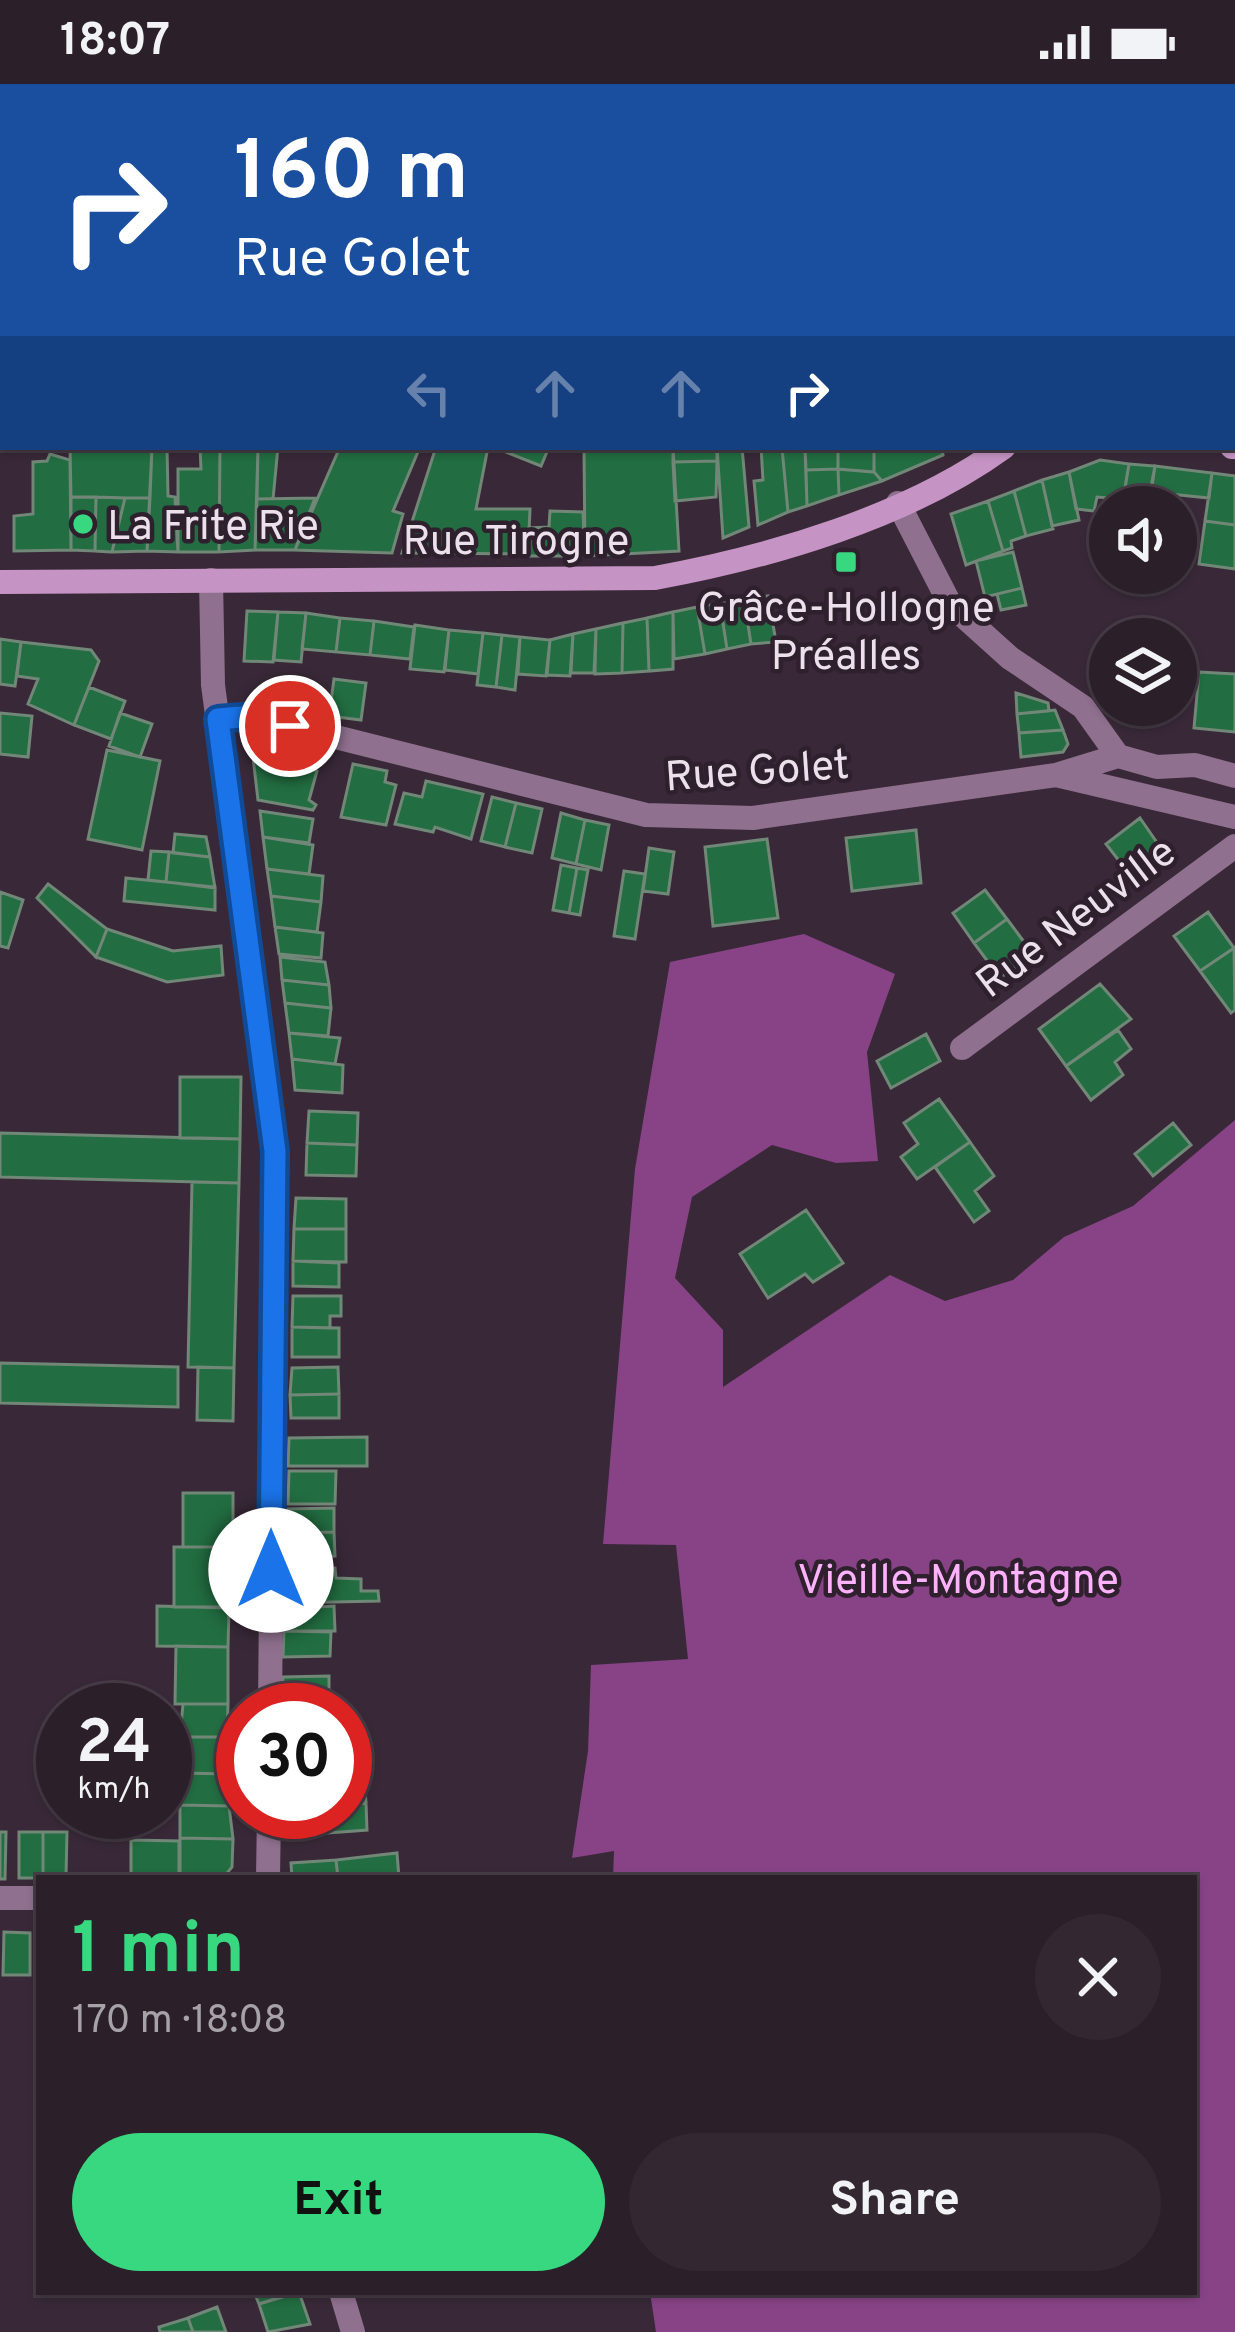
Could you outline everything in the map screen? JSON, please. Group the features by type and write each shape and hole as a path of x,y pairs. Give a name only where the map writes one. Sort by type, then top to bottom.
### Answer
{"street":[{"name":"Rue Tirogne","path":"0,582 655,578 737,563 957,481 1000,450"},
{"path":"898,503 950,604 1010,658 1083,706 1118,756"},
{"path":"211,580 218,719 275,1151 270,1683"},
{"name":"Rue Golet","path":"218,719 253,716 646,815 753,818 1056,775 1118,756 1157,767 1195,765 1235,776"},
{"name":"Rue Neuville","path":"1056,775 1235,817"},
{"name":"Rue Neuville","path":"962,1048 1235,845"},
{"path":"268,1875 269,1839"},
{"path":"0,1898 36,1898"},
{"path":"342,2295 353,2332"}],"green space":[{"name":"Vieille-Montagne","path":"804,934 895,974 867,1052 878,1161 836,1163 772,1145 692,1197 675,1278 723,1330 723,1387 890,1275 945,1301 1013,1280 1064,1237 1133,1206 1235,1120 1235,2332 656,2332 650,2295 1197,2295 1197,1875 613,1875 614,1851 572,1858 588,1751 591,1665 688,1659 676,1545 603,1544 635,1169 670,962"}],"building":[{"path":"70,450 152,450 150,498 71,497"},
{"path":"152,450 167,450 168,496 175,497 178,552 147,551"},
{"path":"200,450 220,450 219,552 178,552 178,469 201,469"},
{"path":"220,450 258,450 255,550 219,552"},
{"path":"258,450 278,450 273,499 257,499"},
{"path":"339,450 419,450 393,511 403,514 392,553 295,550"},
{"path":"435,450 487,450 476,509 530,509 528,554 402,553"},
{"path":"501,450 548,450 541,466"},
{"path":"584,450 673,450 679,551 585,556"},
{"path":"673,450 717,450 717,461 673,462"},
{"path":"717,450 742,450 749,527 723,538"},
{"path":"761,450 782,450 788,512 758,525 754,481 763,480"},
{"path":"782,450 805,450 807,506 788,512"},
{"path":"805,450 838,450 838,469 806,470"},
{"path":"838,450 874,450 874,472 838,469"},
{"path":"874,450 942,450 943,455 882,481 874,472"},
{"path":"50,454 70,460 71,550 14,551 14,516 33,514 33,462 47,461"},
{"path":"1100,460 1129,464 1125,486 1089,486 1089,510 1076,509 1069,472"},
{"path":"717,461 716,497 675,501 673,462"},
{"path":"1129,464 1155,466 1152,486 1125,486"},
{"path":"1155,466 1212,473 1209,498 1197,497 1197,486 1151,486"},
{"path":"838,469 874,472 882,481 839,495"},
{"path":"838,469 839,495 807,506 806,470"},
{"path":"1069,472 1079,520 1052,526 1042,480"},
{"path":"1212,473 1235,476 1235,525 1205,521"},
{"path":"1042,480 1053,529 1026,536 1014,491"},
{"path":"1014,491 1026,536 1011,541 1012,548 1003,551 988,501"},
{"name":"La Frite Rie","path":"71,497 96,497 95,551 71,550"},
{"path":"96,497 125,498 112,552 95,551"},
{"path":"125,498 150,498 147,551 112,552"},
{"path":"315,498 295,550 255,550 257,499"},
{"path":"988,501 1003,551 966,565 951,514"},
{"path":"550,511 583,512 585,556 529,556 529,528 549,527"},
{"path":"1205,521 1235,525 1235,569 1199,564"},
{"path":"1013,552 1022,588 985,597 976,561"},
{"path":"1022,588 1026,605 1001,610 997,594"},
{"path":"768,596 776,642 751,644 744,599"},
{"path":"744,599 751,644 727,649 720,604"},
{"path":"720,604 727,649 705,654 697,607"},
{"path":"697,607 705,654 674,659 673,612"},
{"path":"247,611 278,612 273,662 244,661"},
{"path":"278,612 306,613 301,662 274,660"},
{"path":"673,612 673,669 649,671 647,618"},
{"path":"306,613 340,618 336,652 302,649"},
{"path":"340,618 374,621 370,655 336,652"},
{"path":"647,618 649,671 622,673 623,623"},
{"path":"374,621 414,627 410,659 370,655"},
{"path":"623,623 622,673 595,674 596,629"},
{"path":"415,625 449,630 444,672 410,669"},
{"path":"596,629 594,673 571,673 573,634"},
{"path":"449,630 483,633 478,674 445,670"},
{"path":"483,633 502,635 496,687 477,685"},
{"path":"573,634 570,676 547,675 550,640"},
{"path":"502,635 520,637 515,690 496,687"},
{"path":"520,637 550,640 546,676 518,674"},
{"path":"0,639 21,642 15,686 0,684"},
{"path":"21,642 91,650 99,661 74,725 28,704 38,679 17,676"},
{"path":"1199,672 1235,674 1235,732 1194,728"},
{"path":"334,679 366,683 361,720 329,716"},
{"path":"89,687 125,701 111,739 74,725"},
{"path":"1016,693 1048,703 1049,711 1017,714"},
{"path":"1055,710 1063,730 1019,733 1017,714"},
{"path":"0,713 32,716 28,757 0,754"},
{"path":"120,713 152,724 140,757 109,746"},
{"path":"1063,730 1068,744 1063,752 1021,757 1019,733"},
{"path":"260,741 307,752 305,765 317,771 309,800 316,805 313,810 258,800 252,749"},
{"path":"107,750 160,761 142,850 88,839"},
{"path":"353,764 387,771 385,782 396,785 386,825 341,817"},
{"path":"426,781 483,794 471,839 435,827 433,832 395,824 404,793 422,797"},
{"path":"492,797 516,803 505,847 481,841"},
{"path":"516,803 542,809 532,853 505,847"},
{"path":"260,811 313,819 309,843 263,837"},
{"path":"561,813 585,820 576,864 552,858"},
{"path":"1140,818 1169,860 1137,884 1106,844"},
{"path":"585,820 609,825 601,870 576,864"},
{"path":"916,830 921,883 852,891 846,838"},
{"path":"175,834 206,837 210,857 173,853"},
{"path":"263,837 313,845 309,874 267,869"},
{"path":"767,839 778,918 713,926 705,847"},
{"path":"649,848 674,852 668,894 643,891"},
{"path":"151,851 169,852 166,882 148,880"},
{"path":"169,852 210,857 215,888 166,882"},
{"path":"561,865 577,868 569,913 553,910"},
{"path":"577,868 588,870 580,915 569,913"},
{"path":"267,869 323,876 321,902 271,896"},
{"path":"624,871 645,874 635,939 614,936"},
{"path":"126,878 215,887 215,910 124,901"},
{"path":"48,884 107,929 96,957 37,898"},
{"path":"985,890 1007,919 974,943 953,913"},
{"path":"0,892 23,900 8,948 0,946"},
{"path":"271,896 321,902 317,932 275,927"},
{"path":"1208,912 1234,948 1200,971 1174,936"},
{"path":"1007,919 1033,954 1000,978 974,943"},
{"path":"275,927 323,933 321,958 279,954"},
{"path":"107,929 173,951 221,946 223,975 167,982 96,957"},
{"path":"1234,948 1235,1010 1231,1013 1200,971"},
{"path":"280,957 325,962 329,985 282,980"},
{"path":"282,980 329,985 331,1008 285,1003"},
{"path":"1100,984 1131,1019 1066,1066 1039,1029"},
{"path":"285,1003 331,1008 328,1036 289,1033"},
{"path":"1118,1030 1131,1049 1115,1062 1123,1075 1091,1100 1066,1066"},
{"path":"289,1033 340,1038 335,1064 292,1059"},
{"path":"926,1034 940,1061 891,1088 877,1061"},
{"path":"292,1059 343,1065 342,1093 295,1090"},
{"path":"180,1077 241,1077 240,1139 180,1138"},
{"path":"939,1099 970,1142 917,1179 901,1157 918,1144 904,1123"},
{"path":"309,1111 358,1113 357,1145 307,1143"},
{"path":"1173,1123 1191,1145 1153,1176 1135,1154"},
{"path":"0,1133 240,1139 239,1183 0,1177"},
{"path":"970,1142 994,1176 975,1191 989,1211 974,1222 935,1167"},
{"path":"307,1143 357,1145 356,1176 306,1175"},
{"path":"192,1182 239,1183 234,1368 188,1367"},
{"path":"296,1198 346,1199 346,1229 294,1229"},
{"path":"806,1210 843,1263 813,1282 805,1274 768,1298 740,1254"},
{"path":"294,1229 346,1229 346,1262 293,1261"},
{"path":"293,1261 339,1263 339,1287 293,1286"},
{"path":"293,1296 341,1296 341,1316 330,1316 330,1328 292,1327"},
{"path":"292,1327 339,1328 339,1357 292,1357"},
{"path":"0,1363 178,1367 178,1407 0,1403"},
{"path":"198,1367 234,1368 233,1421 197,1420"},
{"path":"338,1367 339,1394 290,1395 292,1368"},
{"path":"339,1394 339,1418 291,1418 290,1395"},
{"path":"367,1437 367,1466 288,1466 289,1438"},
{"path":"289,1471 336,1471 335,1504 288,1504"},
{"path":"183,1493 233,1493 233,1547 183,1547"},
{"path":"334,1508 334,1532 287,1533 288,1509"},
{"path":"334,1532 335,1556 286,1557 287,1533"},
{"path":"174,1547 233,1547 232,1607 174,1607"},
{"path":"335,1568 336,1578 361,1579 361,1591 378,1591 379,1601 288,1603 288,1569"},
{"path":"157,1606 229,1608 228,1647 157,1646"},
{"path":"334,1606 335,1631 284,1631 286,1609"},
{"path":"284,1631 331,1632 330,1656 283,1657"},
{"path":"176,1646 228,1647 228,1683 216,1683 216,1704 192,1704 192,1683 175,1683"},
{"path":"329,1676 329,1683 283,1683 283,1677"},
{"path":"192,1704 216,1704 216,1737 192,1737"},
{"path":"192,1737 216,1737 216,1774 192,1773"},
{"path":"192,1773 216,1774 216,1806 192,1805"},
{"path":"192,1805 216,1806 216,1839 192,1838"},
{"path":"0,1832 6,1832 5,1879 0,1879"},
{"path":"19,1832 36,1832 36,1839 43,1839 43,1875 19,1878"},
{"path":"43,1839 67,1839 66,1875 43,1875"},
{"path":"180,1839 233,1839 232,1867 225,1875 180,1875"},
{"path":"131,1840 179,1841 179,1875 131,1875"},
{"path":"397,1853 399,1875 338,1875 336,1860"},
{"path":"336,1860 338,1875 292,1875 291,1863"},
{"path":"4,1932 30,1933 30,1975 3,1975"},
{"path":"255,2295 287,2295 259,2304"},
{"path":"300,2295 310,2324 268,2332 259,2304"},
{"path":"217,2307 226,2332 193,2332 188,2318"},
{"path":"188,2318 193,2332 160,2332 159,2327"}],"place":[{"name":"La Frite Rie","path":"83,524"},
{"name":"Grâce-Hollogne Préalles","path":"846,562"}],"route":[{"path":"271,1570 275,1151 218,719 253,716 290,726"}]}
